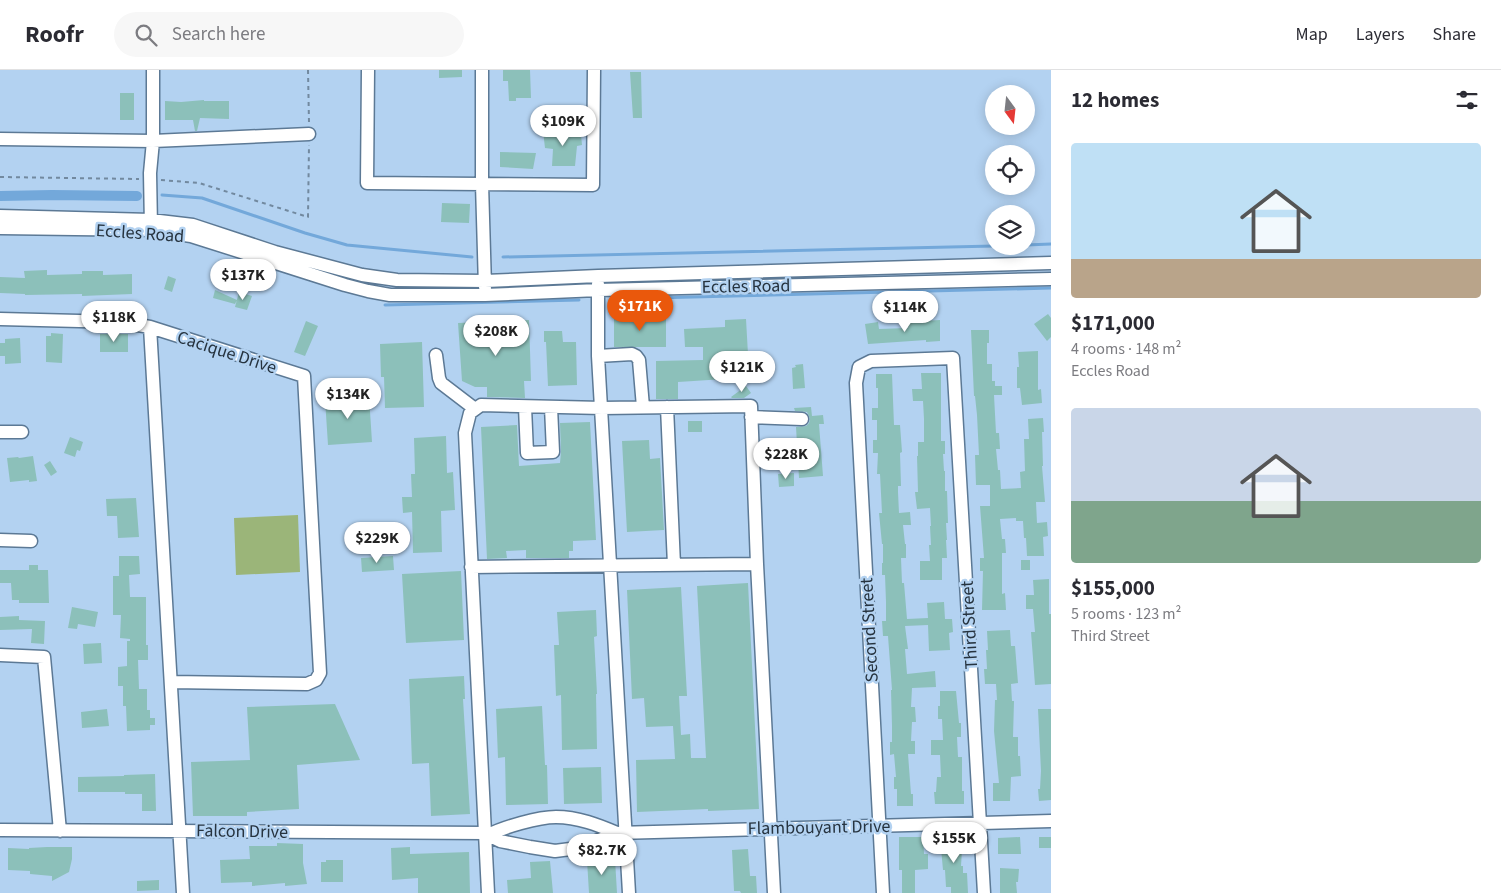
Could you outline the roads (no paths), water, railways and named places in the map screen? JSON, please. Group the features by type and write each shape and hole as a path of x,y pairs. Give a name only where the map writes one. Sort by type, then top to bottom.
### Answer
{"street":[{"path":"151,225 150,179 153,141 153,70"},
{"path":"368,70 367,183 593,185 594,70"},
{"path":"482,70 482,184 485,295"},
{"path":"0,139 153,141 309,134"},
{"name":"Eccles Road","path":"0,216 151,225 191,236 345,286 390,295 485,295 598,290 1051,279"},
{"name":"Eccles Road","path":"0,228 193,225 275,252 362,275 397,280 484,281 1051,263"},
{"path":"598,276 598,356 611,566 621,833 629,893"},
{"name":"Cacique Drive","path":"0,319 120,322 150,327 304,376 320,673 316,680 306,684 171,682"},
{"path":"150,327 183,893"},
{"path":"598,356 632,354 636,356 639,360 643,407"},
{"path":"436,355 441,383 475,408"},
{"name":"Third Street","path":"860,367 870,361 953,358 984,893"},
{"name":"Second Street","path":"860,367 856,383 883,893"},
{"path":"488,893 465,433 470,413 481,405 602,408 751,406 774,893"},
{"path":"525,407 526,453 553,452 551,407"},
{"path":"667,407 674,565"},
{"path":"751,418 802,419"},
{"path":"0,432 22,432"},
{"path":"0,540 31,541"},
{"path":"471,567 757,564"},
{"path":"0,655 44,656 60,831"},
{"name":"Falcon Drive","path":"0,830 486,834 500,829 556,817 578,820 621,833"},
{"name":"Flambouyant Drive","path":"621,833 1051,821"},
{"name":"Falcon Drive","path":"486,834 500,841 555,851 578,848 621,833"}],"waterway":[{"path":"162,195 202,198 305,233 347,245 472,257"},
{"path":"0,196 137,196"},
{"path":"1035,245 1051,244"},
{"path":"503,257 985,246"},
{"path":"611,299 1051,288"},
{"path":"385,305 579,300"}]}
